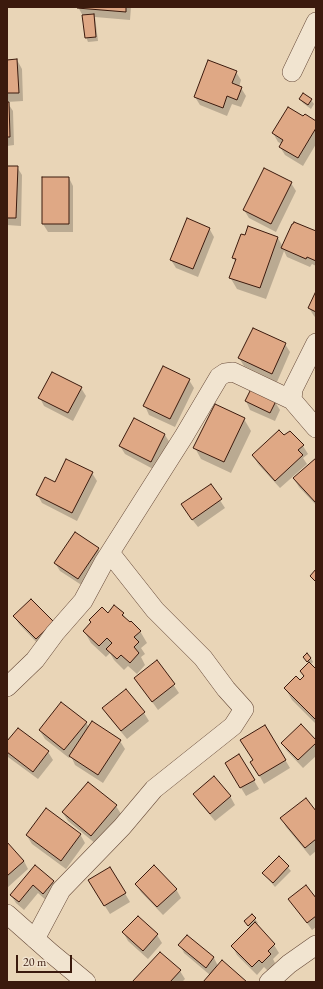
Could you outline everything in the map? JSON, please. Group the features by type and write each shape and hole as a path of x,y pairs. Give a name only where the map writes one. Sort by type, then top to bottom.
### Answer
{"street":[{"path":"292,72 316,22"},
{"path":"292,400 293,389 316,343"},
{"path":"7,687 35,660 55,633 83,601 110,553 184,436 219,377 225,373 233,372 292,400 316,428"},
{"path":"35,939 61,890 122,827 154,789 233,726 244,709 226,689 203,658 155,610 110,553"},
{"path":"11,922 35,939 86,982"},
{"path":"269,982 288,964 316,945"}],"building":[{"path":"126,7 126,12 77,8"},
{"path":"94,14 96,37 85,38 82,15"},
{"path":"17,59 19,93 7,93 7,60"},
{"path":"208,60 237,71 232,83 242,87 237,100 227,96 223,108 194,97"},
{"path":"303,93 312,99 308,105 299,99"},
{"path":"7,102 9,102 10,137 7,137"},
{"path":"288,107 303,116 305,114 316,121 316,128 298,158 279,147 283,140 272,133"},
{"path":"7,166 18,166 16,218 7,218"},
{"path":"264,168 292,182 271,224 243,210"},
{"path":"42,177 69,177 69,224 42,224"},
{"path":"187,218 210,228 193,269 170,260"},
{"path":"294,222 316,231 316,261 307,257 306,259 281,248"},
{"path":"248,226 278,237 260,288 229,278 236,259 232,258 241,234 245,235"},
{"path":"316,291 316,312 308,308"},
{"path":"253,328 286,343 272,374 238,358"},
{"path":"163,366 190,379 170,419 143,406"},
{"path":"52,372 82,387 68,413 38,398"},
{"path":"251,389 276,401 270,413 245,401"},
{"path":"215,404 245,418 224,462 193,448"},
{"path":"134,418 165,434 151,462 119,446"},
{"path":"279,430 284,435 290,431 304,445 298,450 303,455 275,481 252,455"},
{"path":"316,458 316,503 293,478"},
{"path":"66,459 93,472 72,513 36,495 45,477 55,482"},
{"path":"211,484 222,499 192,520 181,504"},
{"path":"75,532 99,548 78,579 54,563"},
{"path":"316,569 316,582 310,576"},
{"path":"31,599 54,622 36,639 13,616"},
{"path":"114,605 124,613 122,615 130,622 131,621 141,631 134,637 139,642 134,647 139,653 130,663 121,655 117,659 106,649 112,643 107,638 99,646 83,631 91,622 89,620 102,607 108,613"},
{"path":"307,653 311,658 307,662 303,657"},
{"path":"157,660 175,684 152,702 134,678"},
{"path":"309,662 316,669 316,720 284,688 296,676 300,680 304,676 300,671"},
{"path":"126,689 145,712 121,731 102,708"},
{"path":"61,702 87,722 64,750 39,730"},
{"path":"92,721 121,740 98,775 69,756"},
{"path":"301,724 316,740 316,743 298,760 281,743"},
{"path":"265,725 286,760 259,776 250,762 253,760 240,740"},
{"path":"18,728 49,751 33,772 7,752 7,741"},
{"path":"239,754 255,780 240,788 225,763"},
{"path":"214,776 231,796 210,814 193,794"},
{"path":"88,782 117,805 91,836 62,812"},
{"path":"306,798 316,811 316,839 305,848 280,818"},
{"path":"46,808 81,834 61,861 26,835"},
{"path":"7,842 24,861 7,876"},
{"path":"279,856 289,866 273,883 262,873"},
{"path":"35,865 54,881 43,894 33,885 19,902 10,895"},
{"path":"154,865 177,889 157,907 135,884"},
{"path":"110,867 126,893 104,906 88,880"},
{"path":"306,885 316,898 316,916 307,923 288,899"},
{"path":"252,914 256,918 248,926 244,921"},
{"path":"138,916 158,934 143,951 122,932"},
{"path":"255,922 275,944 268,951 271,954 262,963 259,960 252,967 231,946"},
{"path":"187,935 214,957 206,968 178,945"},
{"path":"160,952 181,970 170,982 132,982"},
{"path":"222,960 247,982 203,982"}]}
